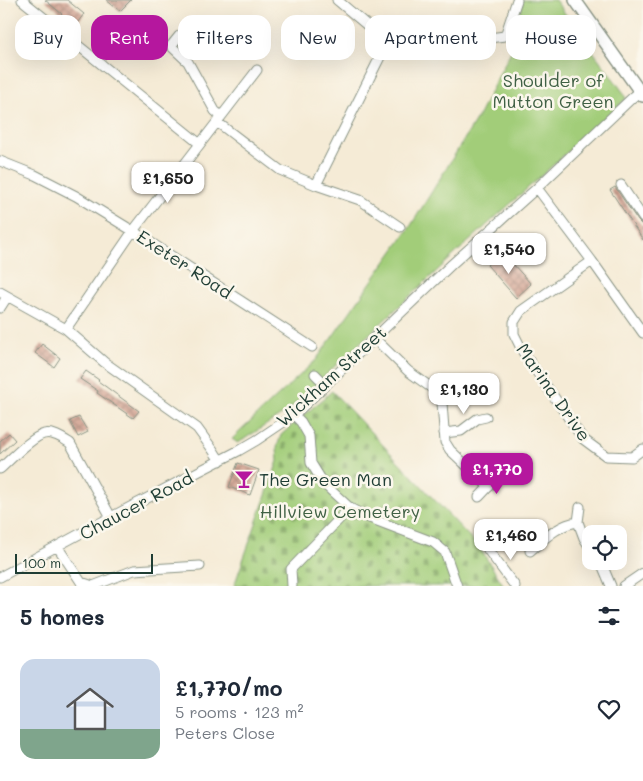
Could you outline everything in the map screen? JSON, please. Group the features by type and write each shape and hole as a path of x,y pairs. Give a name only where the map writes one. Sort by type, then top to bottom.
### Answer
{"main road":[{"path":"575,0 642,94"}],"street":[{"path":"22,0 200,144"},
{"path":"316,185 381,55 381,37 337,0"},
{"path":"496,37 504,36 517,0"},
{"path":"178,37 171,46 178,53"},
{"path":"186,60 219,119 280,170 360,200 400,227"},
{"path":"66,329 133,231 257,70"},
{"name":"Wickham Street","path":"220,461 257,440 294,414 633,96 642,94"},
{"name":"Exeter Road","path":"0,161 76,196 312,347"},
{"path":"621,185 643,218"},
{"path":"537,188 643,333"},
{"name":"Marina Drive","path":"592,261 520,311 514,322 514,334 523,352 583,438 606,456 632,457 643,450"},
{"path":"0,308 4,294 66,329 104,362 197,428 220,461"},
{"path":"374,338 401,364 440,396 445,442 450,450 489,487"},
{"path":"315,374 325,384"},
{"path":"294,414 302,422 309,436 311,463 324,484 350,508 433,542 445,552 456,586"},
{"path":"444,433 461,431 477,419 486,417"},
{"path":"0,469 33,439 44,434 59,436 70,443 111,517"},
{"name":"Chaucer Road","path":"0,578 111,517 220,461"},
{"path":"480,497 498,478 520,461"},
{"path":"580,507 578,522 582,533"},
{"path":"292,586 291,569 350,508"},
{"path":"530,551 556,530 570,523 578,522"},
{"path":"57,546 80,584 93,586 134,570 200,566"},
{"path":"488,550 515,586"},
{"path":"604,570 611,586"},
{"path":"624,586 643,574"}],"green space":[{"name":"Shoulder of Mutton Green","path":"523,0 555,0 566,15 520,15"},
{"name":"Shoulder of Mutton Green","path":"596,55 623,92 626,99 455,254 286,412 238,443 232,439 316,360 410,227 478,117 506,60 596,60"},
{"name":"Hillview Cemetery","path":"332,391 479,547 504,586 234,586 278,461 277,447 281,435"}],"building":[{"path":"45,0 67,0 84,14 81,18 81,15 62,14"},
{"path":"106,0 131,0 120,11"},
{"path":"615,187 643,226 643,240 610,190"},
{"path":"502,252 531,284 516,298 487,265"},
{"path":"42,344 60,358 54,367 35,353"},
{"path":"86,371 139,411 133,418 80,379"},
{"path":"79,417 88,432 78,437 70,421"},
{"path":"9,433 15,440 0,454 0,441"},
{"name":"The Green Man","path":"238,463 259,470 250,495 229,487"}],"place":[{"name":"The Green Man","path":"244,479"}]}
